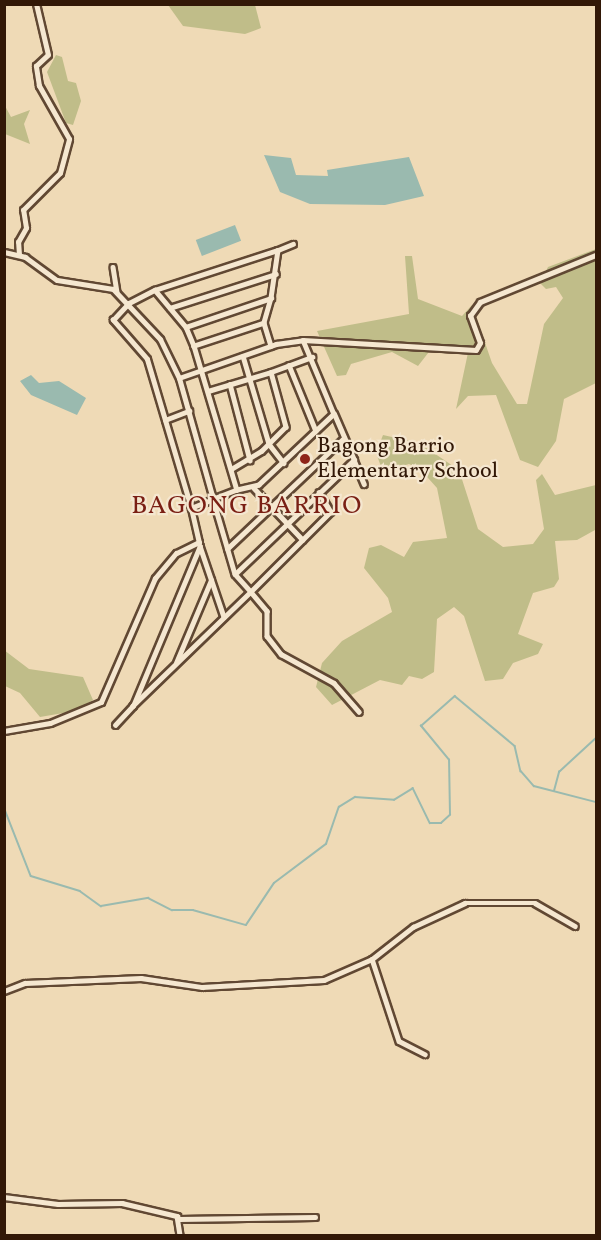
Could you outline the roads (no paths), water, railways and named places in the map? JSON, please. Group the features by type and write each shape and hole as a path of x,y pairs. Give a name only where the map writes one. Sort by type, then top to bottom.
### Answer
{"street":[{"path":"19,255 18,242 26,228 22,210 60,173 69,140 39,86 36,66 48,55 36,4"},
{"path":"224,617 199,544 191,508 147,359 112,320 129,303 155,290 293,244"},
{"path":"271,345 264,323 276,274 278,250"},
{"path":"4,252 19,255 52,278 117,292 165,344 179,378 235,574 267,611 267,636 281,654 334,682 358,712"},
{"path":"179,378 201,368 271,345 303,340 476,350 481,345 470,316 480,302 597,255"},
{"path":"113,267 117,292"},
{"path":"171,308 276,274"},
{"path":"155,290 186,327 194,346 237,490"},
{"path":"186,327 271,298"},
{"path":"194,346 264,323"},
{"path":"303,340 364,484"},
{"path":"243,356 269,444 284,463"},
{"path":"208,390 271,372 312,357"},
{"path":"289,365 316,431"},
{"path":"232,469 250,460 286,425 271,372"},
{"path":"230,384 250,460"},
{"path":"165,420 189,411"},
{"path":"191,508 237,490 254,488 284,463 334,414"},
{"path":"227,549 344,438"},
{"path":"235,574 354,460"},
{"path":"254,488 303,540"},
{"path":"116,725 132,706 252,592 334,508 319,492"},
{"path":"132,706 199,544"},
{"path":"4,731 50,723 101,702 154,578 176,553 199,544"},
{"path":"174,666 211,580"},
{"path":"4,991 25,983 141,978 202,987 315,982 372,959 413,927 465,903 535,903 575,926"},
{"path":"372,959 399,1041 425,1054"},
{"path":"4,1197 122,1203 179,1220 216,1215 315,1217"},
{"path":"179,1220 180,1236"}],"water":[{"path":"264,155 291,158 296,175 328,176 327,170 409,157 424,196 385,205 310,204 280,192"},
{"path":"235,225 241,241 202,256 196,240"},
{"path":"31,375 39,383 59,381 86,398 77,415 31,395 20,381"}],"waterway":[{"path":"4,807 31,876 80,891 101,906 148,898 172,910 193,910 246,925 274,883 326,844 339,807 355,797 394,800 413,788 430,823 441,823 450,815 449,760 421,726 455,696 515,746 521,771 534,786 596,802"},
{"path":"554,791 559,772 596,738"}],"place":[{"name":"Bagong Barrio Elementary School","path":"305,459"}],"district":[{"name":"BAGONG BARRIO","path":"247,507"}]}
